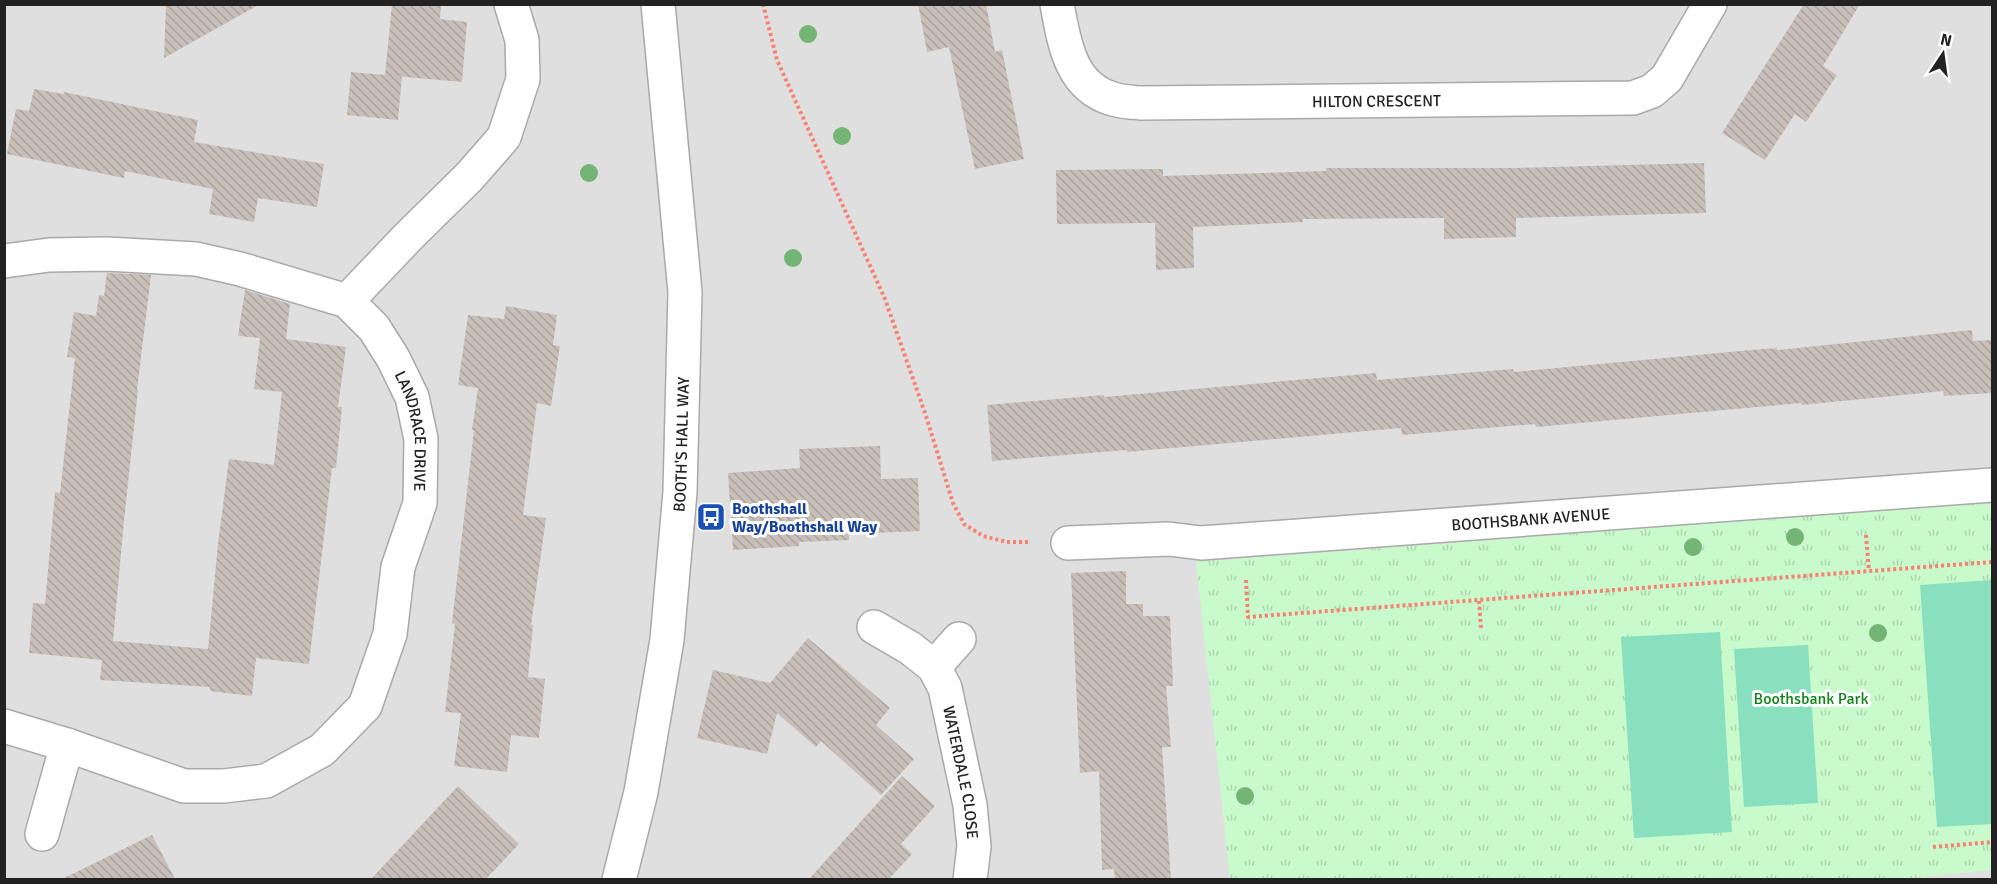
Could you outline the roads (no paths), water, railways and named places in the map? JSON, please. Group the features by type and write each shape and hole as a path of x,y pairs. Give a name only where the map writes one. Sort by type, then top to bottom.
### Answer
{"street":[{"path":"347,302 469,177 504,137 524,80 522,40 511,4"},
{"name":"BOOTH'S HALL WAY","path":"619,879 641,792 667,640 680,492 685,292 658,4"},
{"name":"HILTON CRESCENT","path":"1057,4 1066,50 1074,69 1091,89 1113,99 1141,103 1633,98 1652,91 1667,78 1710,4"},
{"name":"LANDRACE DRIVE","path":"4,261 49,255 107,254 196,259 240,269 347,302 374,328 393,358 412,397 421,440 420,503 398,567 390,634 365,706 322,750 266,781 224,786 184,786 67,745 4,726"},
{"name":"BOOTHSBANK AVENUE","path":"1068,543 1169,539 1201,543 1992,485"},
{"name":"WATERDALE CLOSE","path":"874,627 910,648 934,667 945,688 970,805 974,846 970,879"},
{"path":"934,667 959,639"},
{"path":"42,834 67,745"}],"place":[{"name":"Boothshall Way/Boothshall Way","path":"711,517"}],"park label":[{"name":"Boothsbank Park","path":"1811,698"}]}
